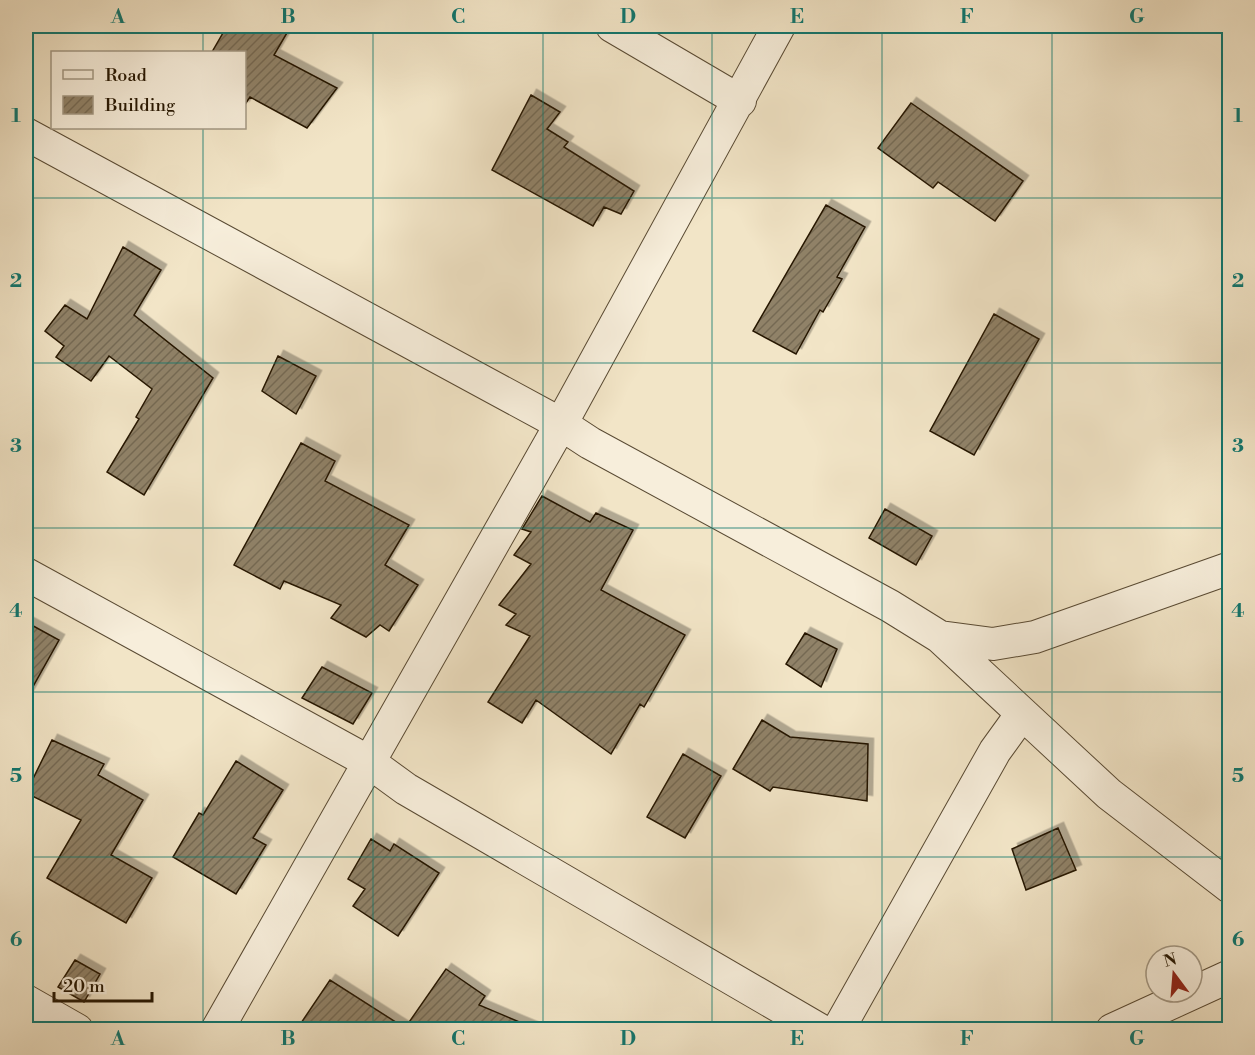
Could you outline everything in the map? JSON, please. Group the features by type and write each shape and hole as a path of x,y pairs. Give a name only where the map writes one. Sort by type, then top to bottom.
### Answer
{"street":[{"path":"612,26 740,101"},
{"path":"217,1029 561,424 740,101 779,26"},
{"path":"26,134 561,424 590,443 890,606 940,638 1109,794 1230,888"},
{"path":"940,638 993,644 1035,637 1230,568"},
{"path":"26,574 369,762 406,789 820,1029"},
{"path":"838,1029 995,751 1022,715"},
{"path":"1112,1029 1230,976"},
{"path":"26,1001 77,1029"}],"building":[{"path":"227,26 291,26 274,55 337,88 307,128 250,97 246,103 246,51 213,51"},
{"path":"531,95 560,112 547,129 568,142 564,147 634,191 621,214 604,207 593,226 492,170"},
{"path":"911,103 1023,181 995,221 938,182 933,188 878,148"},
{"path":"826,205 865,227 837,277 842,279 823,312 820,310 796,354 753,331"},
{"path":"123,247 161,270 134,315 213,378 144,495 107,472 139,419 136,417 152,389 109,356 91,381 56,357 64,346 45,331 65,305 87,319"},
{"path":"994,314 1039,339 974,455 930,431"},
{"path":"278,356 316,376 296,414 262,391"},
{"path":"301,443 335,461 325,481 409,525 385,565 418,585 389,631 380,625 366,637 331,618 341,605 284,581 280,589 234,565"},
{"path":"542,496 590,522 596,513 633,530 601,590 685,635 644,707 640,704 611,754 536,700 522,723 488,702 530,636 506,625 516,614 499,605 531,564 514,555 531,532 522,529"},
{"path":"885,509 932,536 916,565 869,538"},
{"path":"26,622 59,640 26,699"},
{"path":"805,633 837,649 821,687 786,664"},
{"path":"322,667 372,693 353,724 302,698"},
{"path":"762,720 790,737 868,744 867,801 773,787 770,791 733,769"},
{"path":"52,740 104,764 98,775 143,800 111,855 152,878 126,923 47,878 81,820 26,793"},
{"path":"683,754 721,776 685,838 647,817"},
{"path":"236,761 283,790 253,838 266,845 236,894 173,857 199,813 203,815"},
{"path":"1058,828 1076,870 1026,890 1012,849"},
{"path":"371,839 390,851 394,844 439,873 398,936 353,906 365,889 348,879"},
{"path":"75,960 100,974 84,1002 58,987"},
{"path":"446,969 485,996 479,1005 536,1029 297,1029 330,980 405,1028"}]}
